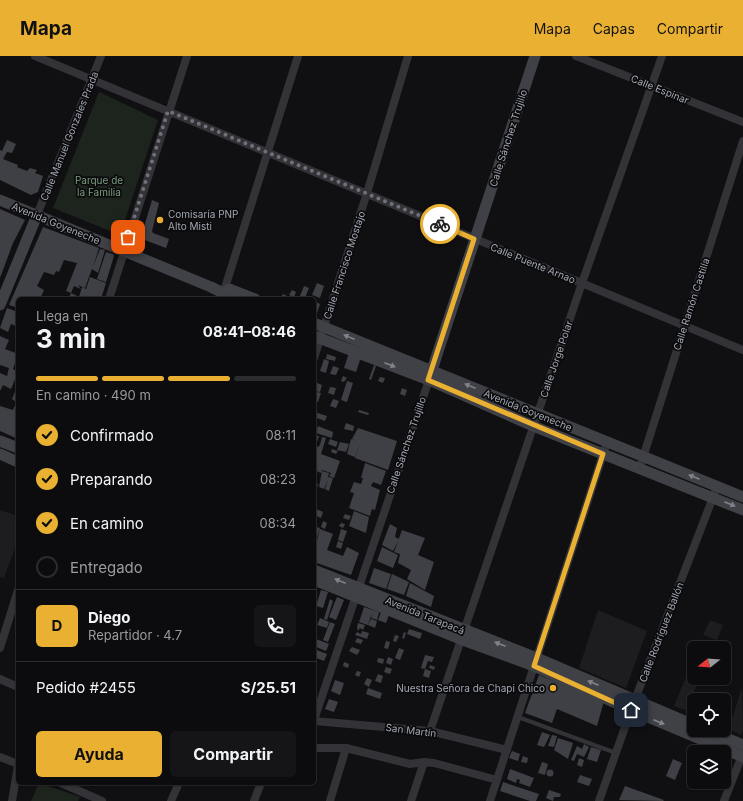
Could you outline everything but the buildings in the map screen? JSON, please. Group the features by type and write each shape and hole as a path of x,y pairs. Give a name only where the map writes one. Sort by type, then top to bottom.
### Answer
{"main road":[{"name":"Calle Sánchez Trujillo","path":"430,375 535,56"},
{"name":"Avenida Goyeneche","path":"0,200 124,251 224,297 229,289 250,297"},
{"name":"Calle Manuel Gonzales Prada","path":"0,305 37,215"},
{"name":"Avenida Goyeneche","path":"319,325 430,375 533,426 640,467 715,492 743,497"},
{"name":"Avenida Goyeneche","path":"317,337 430,375 537,414 643,456 715,492 743,510"},
{"path":"0,441 16,447"},
{"path":"0,454 16,461"},
{"name":"Avenida Tarapacá","path":"316,571 356,592"},
{"name":"Avenida Tarapacá","path":"316,581 356,592 535,662 633,705"},
{"path":"633,705 687,722"},
{"path":"633,705 743,756"},
{"path":"724,737 743,745"}],"street":[{"name":"Calle Puente Arnao","path":"35,56 743,350"},
{"name":"Calle Manuel Gonzales Prada","path":"37,215 101,56"},
{"path":"110,297 168,111 187,56"},
{"path":"224,297 298,56"},
{"name":"Calle Francisco Mostajo","path":"317,337 319,325 367,193 408,56"},
{"name":"Calle Espinar","path":"576,56 743,122"},
{"name":"Calle Jorge Polar","path":"430,731 582,283 662,56"},
{"name":"Calle Ramón Castilla","path":"640,467 743,141"},
{"name":"Calle Sánchez Trujillo","path":"316,715 430,375"},
{"path":"490,801 606,442"},
{"name":"Calle Rodríguez Ballón","path":"599,801 633,705 715,492"},
{"path":"0,648 16,596"},
{"path":"0,679 16,685"},
{"name":"San Martín","path":"316,721 430,731 507,750"},
{"path":"316,748 346,748 410,764 424,762 497,780"},
{"path":"330,801 346,748"},
{"path":"724,801 743,756"},
{"path":"0,757 16,764"},
{"path":"411,801 424,762"},
{"path":"12,801 16,777"},
{"path":"65,785 98,800"},
{"path":"171,801 178,785"},
{"path":"254,801 259,785"}],"lane":[{"path":"518,717 616,753"}],"shaded area":[{"path":"0,510 16,515 16,545 4,578 0,577"},
{"path":"598,610 647,631 626,688 579,668"},
{"path":"710,620 723,625 717,640 703,635"},
{"path":"686,677 687,685 697,685 693,693 687,693 687,706 685,710 674,706"},
{"path":"742,687 743,730 741,735 731,730 731,723"}],"green space":[{"name":"Parque de la Familia","path":"99,92 158,120 120,235 53,208"},
{"path":"38,785 45,785 80,797 78,801 31,801"}],"way so far":[{"path":"128,237 168,111 440,224"}],"place":[{"name":"Comisaría PNP Alto Misti","path":"160,220"},
{"name":"Nuestra Señora de Chapi Chico","path":"553,688"}],"route":[{"path":"440,224 474,239 428,380 533,426 603,454 534,666 631,710"}]}
